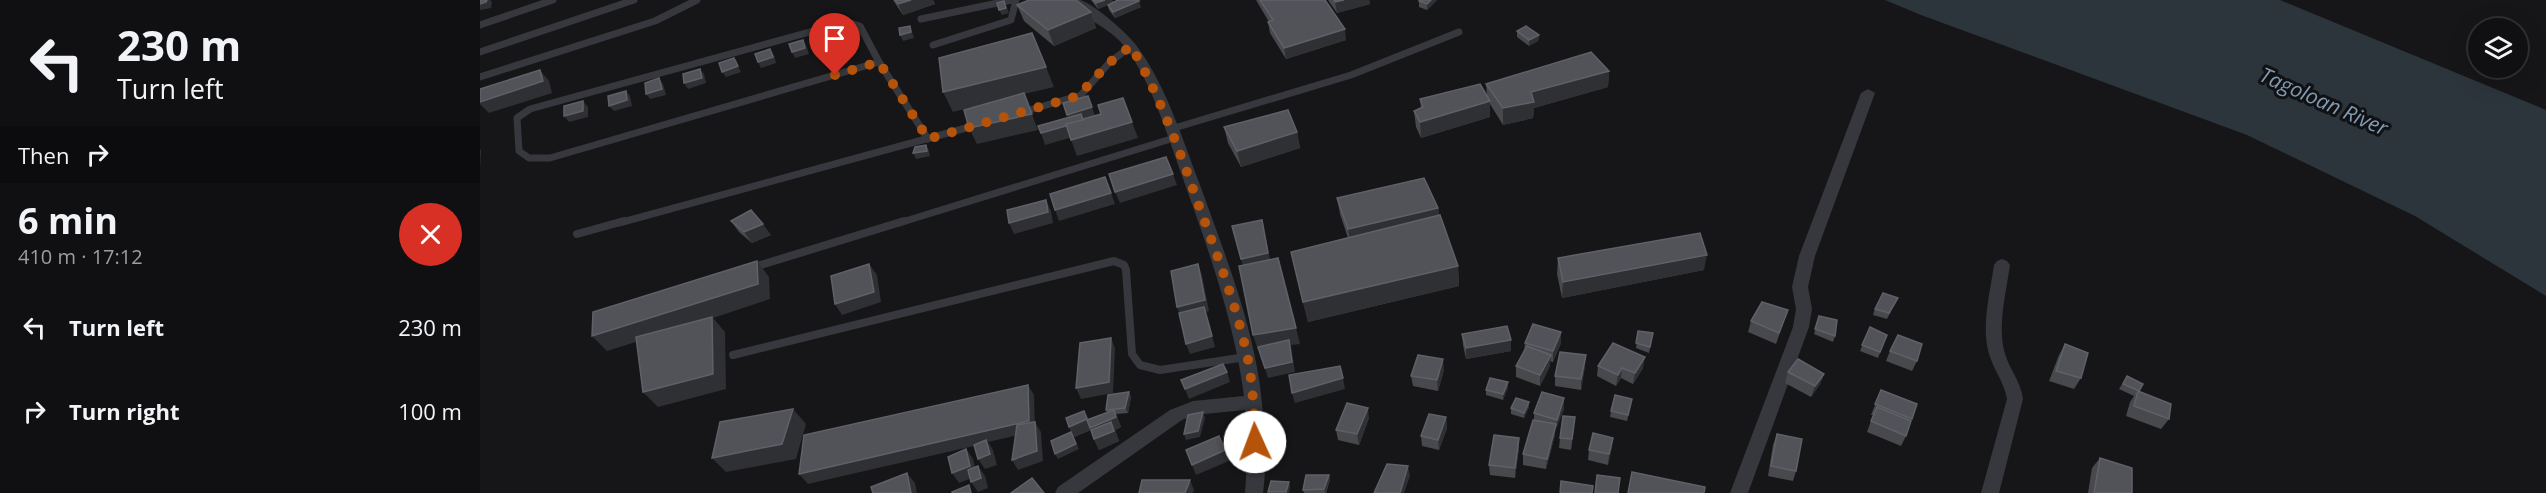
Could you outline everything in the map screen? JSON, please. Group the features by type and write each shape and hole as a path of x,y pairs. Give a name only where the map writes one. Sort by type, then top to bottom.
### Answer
{"street":[{"path":"1072,0 1108,25 1131,46 1152,84 1172,134 1236,311 1247,356 1254,402 1256,479 1254,493"},
{"path":"1739,493 1801,327 1804,309 1800,287 1808,256 1868,93"},
{"path":"1990,493 2015,399 2013,385 1995,346 2002,265"},
{"path":"1064,493 1176,415 1193,408 1254,402"}],"lane":[{"path":"480,25 552,0"},
{"path":"480,52 634,0"},
{"path":"480,76 655,21 697,0"},
{"path":"921,20 1014,0 1011,20 933,45"},
{"path":"879,62 550,158 526,159 519,155 517,149 517,118 530,109 846,22 860,26 879,62 928,139"},
{"path":"744,271 1351,75 1459,32"},
{"path":"1011,115 1081,95 1109,63 1131,46"},
{"path":"577,234 982,123"},
{"path":"733,356 1114,261 1124,265 1126,270 1132,354 1135,362 1141,366 1160,370 1247,356"}],"water":[{"name":"Tagoloan River","path":"1885,0 2280,0 2546,110 2546,296 2415,216 2247,135"}],"building":[{"path":"895,0 911,0 898,4"},
{"path":"1029,0 1076,0 1091,12 1048,30 1017,5"},
{"path":"1118,0 1139,1 1113,12 1108,5"},
{"path":"1260,0 1325,0 1345,29 1284,48 1268,22 1273,20"},
{"path":"1420,0 1431,0 1427,4"},
{"path":"1004,1 1006,8 999,10 997,3"},
{"path":"910,26 911,32 900,35 899,28"},
{"path":"1526,26 1539,35 1529,40 1517,31"},
{"path":"828,33 831,40 818,44 816,37"},
{"path":"1032,33 1046,67 943,92 939,58"},
{"path":"803,40 805,48 792,52 789,44"},
{"path":"770,49 773,57 758,62 755,54"},
{"path":"1591,52 1609,71 1531,92 1534,102 1503,108 1486,84"},
{"path":"734,58 738,66 722,72 719,63"},
{"path":"700,69 702,78 684,83 683,74"},
{"path":"540,70 543,81 480,102 480,89"},
{"path":"659,78 662,89 646,94 645,83"},
{"path":"1480,84 1490,101 1420,122 1414,111 1423,107 1420,99"},
{"path":"626,91 627,100 609,106 608,96"},
{"path":"1024,93 1032,114 969,128 964,110"},
{"path":"1088,96 1092,107 1067,115 1063,103"},
{"path":"1123,98 1132,122 1071,140 1066,124 1101,114 1098,105"},
{"path":"583,101 583,111 564,116 564,106"},
{"path":"1288,110 1297,132 1237,151 1224,127"},
{"path":"1081,114 1083,120 1041,133 1038,126"},
{"path":"926,145 927,151 913,153 915,147"},
{"path":"1166,157 1173,174 1115,192 1109,174"},
{"path":"1105,177 1111,193 1055,210 1050,194"},
{"path":"1424,178 1438,208 1348,229 1337,198"},
{"path":"1046,200 1048,212 1009,223 1007,210"},
{"path":"751,210 763,224 744,232 731,221"},
{"path":"1440,215 1458,266 1303,302 1291,252"},
{"path":"1262,220 1268,253 1241,259 1232,226"},
{"path":"1700,233 1707,255 1563,282 1558,258"},
{"path":"1278,258 1296,328 1253,335 1239,266"},
{"path":"757,261 758,284 592,336 593,312"},
{"path":"869,264 874,292 835,304 831,276"},
{"path":"1198,264 1205,300 1177,307 1171,271"},
{"path":"1883,293 1898,298 1889,313 1875,309"},
{"path":"1762,302 1788,310 1779,333 1751,321"},
{"path":"1204,307 1212,336 1186,344 1179,313"},
{"path":"1819,316 1837,320 1835,336 1815,329"},
{"path":"712,317 713,374 643,392 636,337"},
{"path":"1533,324 1561,332 1553,351 1525,343"},
{"path":"1507,326 1511,340 1466,348 1462,334"},
{"path":"1870,327 1887,335 1880,352 1862,345"},
{"path":"1638,331 1653,333 1650,347 1636,343"},
{"path":"1898,335 1922,344 1917,361 1890,351"},
{"path":"1111,338 1109,382 1076,388 1080,343"},
{"path":"1289,340 1292,362 1265,368 1258,347"},
{"path":"1613,343 1645,357 1635,373 1622,368 1618,375 1598,366"},
{"path":"2065,344 2088,353 2081,378 2056,371"},
{"path":"1527,346 1551,355 1540,375 1516,366"},
{"path":"1560,352 1586,355 1581,379 1555,376"},
{"path":"1418,355 1443,359 1437,380 1411,376"},
{"path":"1798,359 1824,374 1815,386 1788,372"},
{"path":"1223,364 1227,372 1185,389 1181,380"},
{"path":"1340,366 1343,378 1292,393 1289,375"},
{"path":"2127,376 2143,384 2139,391 2123,384"},
{"path":"1490,378 1508,382 1503,394 1486,390"},
{"path":"1028,385 1029,421 799,474 804,435"},
{"path":"1881,390 1917,404 1912,419 1875,404"},
{"path":"2138,391 2171,404 2169,419 2134,406"},
{"path":"1129,392 1125,408 1106,410 1108,395"},
{"path":"1542,392 1564,398 1557,420 1534,413"},
{"path":"1615,395 1632,399 1628,415 1611,411"},
{"path":"1516,398 1529,402 1524,413 1511,408"},
{"path":"1347,403 1368,408 1357,434 1336,430"},
{"path":"1877,407 1911,421 1906,436 1871,421"},
{"path":"793,409 782,444 712,458 720,422"},
{"path":"1114,410 1116,417 1090,428 1087,420"},
{"path":"1084,411 1087,419 1069,427 1066,418"},
{"path":"1203,412 1198,431 1184,434 1188,415"},
{"path":"1429,414 1446,417 1438,440 1421,436"},
{"path":"1563,416 1575,417 1572,439 1560,438"},
{"path":"1533,420 1556,424 1547,459 1523,454"},
{"path":"1035,422 1037,451 1012,460 1017,425"},
{"path":"1111,422 1114,431 1094,439 1091,430"},
{"path":"1071,432 1076,444 1055,454 1051,441"},
{"path":"1593,433 1613,438 1609,454 1589,450"},
{"path":"1777,434 1802,439 1796,471 1771,466"},
{"path":"1494,435 1519,438 1515,468 1489,465"},
{"path":"1219,436 1225,450 1192,465 1186,450"},
{"path":"986,440 990,454 978,459 974,445"},
{"path":"966,449 970,466 952,473 948,457"},
{"path":"2100,458 2132,468 2132,493 2094,493"},
{"path":"1387,464 1408,466 1400,493 1374,493"},
{"path":"978,466 981,478 971,482 968,470"},
{"path":"1632,472 1705,487 1704,493 1628,493"},
{"path":"907,473 911,493 873,493 871,487"},
{"path":"1306,475 1329,475 1324,489 1303,490"},
{"path":"1597,475 1620,478 1618,493 1595,493"},
{"path":"1032,478 1044,493 1011,493"},
{"path":"1142,480 1190,480 1185,493 1139,493"},
{"path":"1271,481 1289,482 1286,492 1268,492"},
{"path":"1561,481 1593,486 1592,493 1560,493"},
{"path":"969,485 971,493 952,493 952,492"}],"route":[{"path":"835,75 879,62 928,139 1078,96 1109,63 1131,46 1152,84 1182,156 1236,311 1247,356 1254,402 1255,442"}]}
